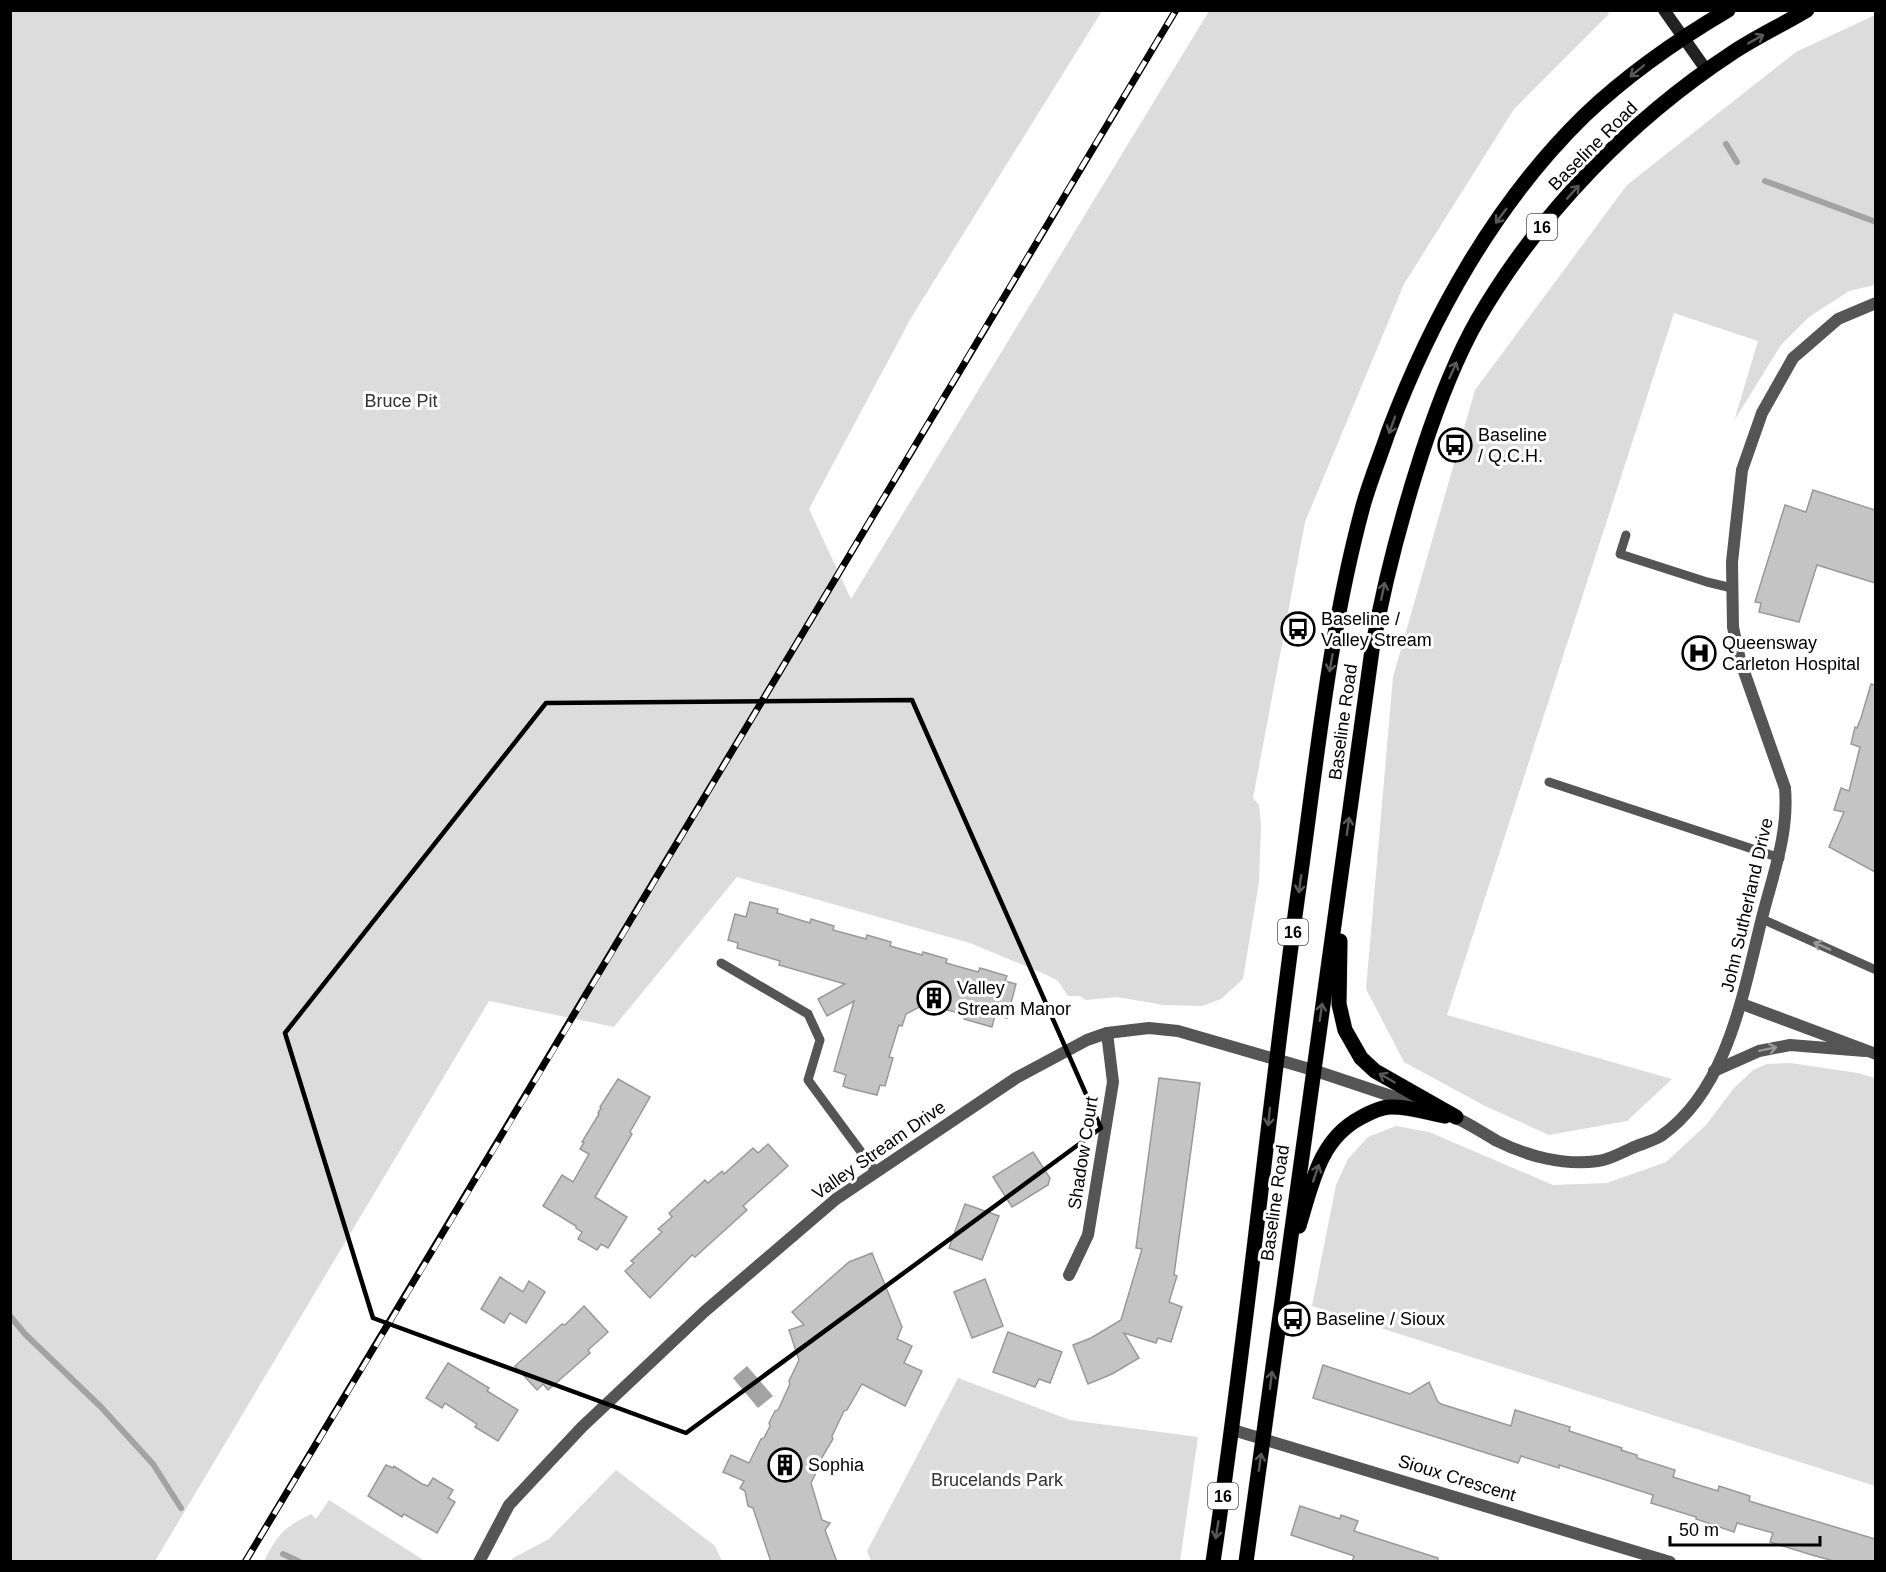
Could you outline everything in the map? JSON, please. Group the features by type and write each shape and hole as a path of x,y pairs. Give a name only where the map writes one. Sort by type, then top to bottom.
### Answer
{"main road":[{"path":"1664,10 1707,71"},
{"name":"Baseline Road","path":"1213,1562 1233,1430 1275,1059 1328,681 1339,617 1364,503 1406,387 1428,339 1491,229 1536,169 1584,117 1660,53 1728,10"},
{"name":"Baseline Road","path":"1246,1562 1372,650 1391,553 1431,424 1477,321 1496,290 1548,219 1638,126 1733,52 1807,10"},
{"path":"1340,884 1339,1004 1345,1030 1361,1058 1375,1071 1456,1118"},
{"path":"1286,1269 1317,1166 1328,1146 1344,1129 1369,1113 1389,1107 1456,1118"}],"street":[{"name":"John Sutherland Drive","path":"1313,1070 1456,1118 1499,1142 1538,1156 1571,1163 1601,1161 1660,1136 1689,1109 1714,1071 1742,1004 1762,919 1780,858 1787,808 1785,788 1740,660 1733,627 1732,562 1742,470 1762,413 1793,358 1838,319 1875,303"},
{"name":"John Sutherland Drive","path":"1742,1004 1870,1052"},
{"name":"Valley Stream Drive","path":"479,1562 509,1505 582,1427 704,1312 836,1199 1016,1078 1087,1040 1107,1033 1149,1028 1178,1031 1313,1070"},
{"name":"Shadow Court","path":"1070,1275 1088,1235 1113,1082 1107,1033"},
{"name":"John Sutherland Drive","path":"1714,1071 1759,1051 1790,1045 1870,1052"},
{"name":"Sioux Crescent","path":"1233,1430 1670,1561"}],"lane":[{"path":"1626,535 1620,554 1732,588"},
{"path":"1549,782 1780,858"},
{"path":"1762,919 1875,970"},
{"path":"720,963 808,1014 820,1040 808,1080 876,1172"}],"highlighted area":[{"path":"912,700 1101,1128 686,1433 373,1318 285,1033 546,703"}],"green space":[{"name":"Bruce Pit","path":"11,10 1102,11 911,318 809,509 851,599 1209,11 1606,10 1609,14 1514,109 1404,284 1305,522 1253,798 1259,805 1261,824 1259,882 1243,979 1221,999 1202,1006 1164,1005 1117,997 1086,1000 1080,996 1068,996 1058,981 1047,975 970,943 737,877 614,1027 489,1001 155,1561 11,1562"},
{"path":"1875,15 1875,285 1849,291 1809,317 1781,345 1734,421 1758,341 1674,313 1447,1015 1672,1079 1627,1121 1549,1135 1485,1106 1404,1062 1366,989 1393,677 1475,390 1627,185 1796,52"},
{"path":"1790,1063 1858,1073 1875,1078 1875,1486 1312,1306 1336,1185 1348,1159 1368,1137 1396,1126 1429,1132 1553,1185 1607,1183 1666,1162 1706,1125 1734,1088 1753,1070 1767,1064"},
{"name":"Brucelands Park","path":"958,1378 1070,1420 1198,1437 1180,1561 871,1561 867,1551"},
{"path":"616,1470 715,1546 722,1561 511,1561 549,1539"},
{"path":"329,1500 425,1561 264,1561 282,1533 311,1514 316,1519"}],"shaded area":[{"path":"747,1366 773,1396 758,1408 733,1378"}],"building":[{"path":"1813,490 1875,510 1875,583 1817,565 1799,622 1759,612 1761,603 1755,602 1785,505 1806,512"},
{"path":"1871,684 1875,685 1875,872 1829,847 1844,812 1834,810 1841,788 1849,791 1860,747 1851,744"},
{"name":"Valley Stream Manor","path":"750,902 778,909 777,913 810,923 811,919 834,926 833,930 866,939 867,935 891,942 890,946 947,959 946,963 978,972 980,968 1007,976 1005,981 1016,984 1007,1018 995,1015 992,1027 964,1019 966,1015 933,1006 932,1009 921,1006 906,1014 902,1026 899,1025 889,1057 893,1058 885,1086 880,1085 877,1095 843,1086 846,1075 834,1071 854,1001 827,1016 818,999 845,984 779,965 780,961 737,948 738,943 728,940 735,914 746,917"},
{"path":"1159,1078 1200,1083 1174,1275 1177,1276 1169,1302 1182,1307 1171,1342 1158,1338 1156,1343 1124,1333 1139,1358 1112,1374 1088,1384 1073,1345 1091,1338 1121,1320 1142,1249 1136,1248"},
{"path":"618,1079 650,1097 630,1132 632,1134 595,1197 627,1217 608,1248 601,1244 597,1250 578,1239 582,1232 576,1226 543,1206 562,1175 573,1182 589,1154 580,1149 584,1143 582,1142"},
{"path":"768,1144 788,1166 743,1206 747,1210 695,1257 692,1255 650,1298 625,1271 634,1263 631,1261 662,1232 658,1229 672,1217 669,1213 705,1180 708,1183 722,1171 724,1174 753,1148 758,1153"},
{"path":"1033,1152 1050,1178 1048,1185 1012,1207 993,1177"},
{"path":"965,1204 999,1216 982,1260 949,1248"},
{"path":"872,1253 902,1327 897,1339 912,1346 904,1363 922,1371 905,1406 862,1384 847,1410 844,1411 832,1436 833,1439 818,1464 819,1467 811,1483 822,1520 830,1523 825,1530 837,1562 771,1562 753,1508 748,1506 745,1491 740,1488 744,1481 723,1472 731,1455 749,1463 790,1384 789,1381 799,1360 789,1330 804,1325 792,1312 849,1262"},
{"path":"500,1277 523,1292 529,1281 545,1292 526,1323 510,1313 504,1323 481,1309"},
{"path":"985,1279 1003,1326 972,1338 954,1292"},
{"path":"584,1306 608,1332 588,1350 590,1353 548,1390 543,1384 537,1390 515,1366 562,1324 565,1325"},
{"path":"1008,1332 1062,1352 1050,1383 1039,1379 1035,1387 993,1372"},
{"path":"448,1363 489,1388 487,1391 518,1410 498,1441 475,1427 477,1424 445,1403 442,1408 426,1398"},
{"path":"1323,1365 1410,1394 1429,1382 1441,1404 1511,1426 1515,1410 1570,1427 1569,1431 1622,1448 1621,1450 1637,1455 1637,1458 1675,1470 1673,1477 1718,1491 1719,1486 1750,1496 1749,1501 1875,1539 1875,1562 1837,1562 1812,1555 1770,1542 1773,1533 1737,1523 1734,1532 1651,1503 1653,1495 1559,1465 1559,1468 1521,1456 1518,1463 1313,1398"},
{"path":"386,1465 393,1468 394,1466 422,1484 428,1486 433,1478 453,1490 448,1498 455,1502 437,1533 404,1514 402,1517 368,1496"},
{"path":"1300,1506 1340,1519 1341,1515 1358,1521 1354,1531 1438,1558 1438,1562 1352,1562 1354,1556 1291,1535"}],"waterway":[{"path":"1726,144 1737,162"},
{"path":"1765,181 1876,222"},
{"path":"10,1316 25,1334 101,1407 153,1464 181,1508"},
{"path":"283,1554 300,1562"}],"railway":[{"path":"245,1562 1176,10"}],"place":[{"name":"Baseline / Q.C.H.","path":"1455,445"},
{"name":"Baseline / Valley Stream","path":"1298,629"},
{"name":"Queensway Carleton Hospital","path":"1699,653"},
{"name":"Valley Stream Manor","path":"934,998"},
{"name":"Baseline / Sioux","path":"1293,1319"},
{"name":"Sophia","path":"785,1465"}]}
